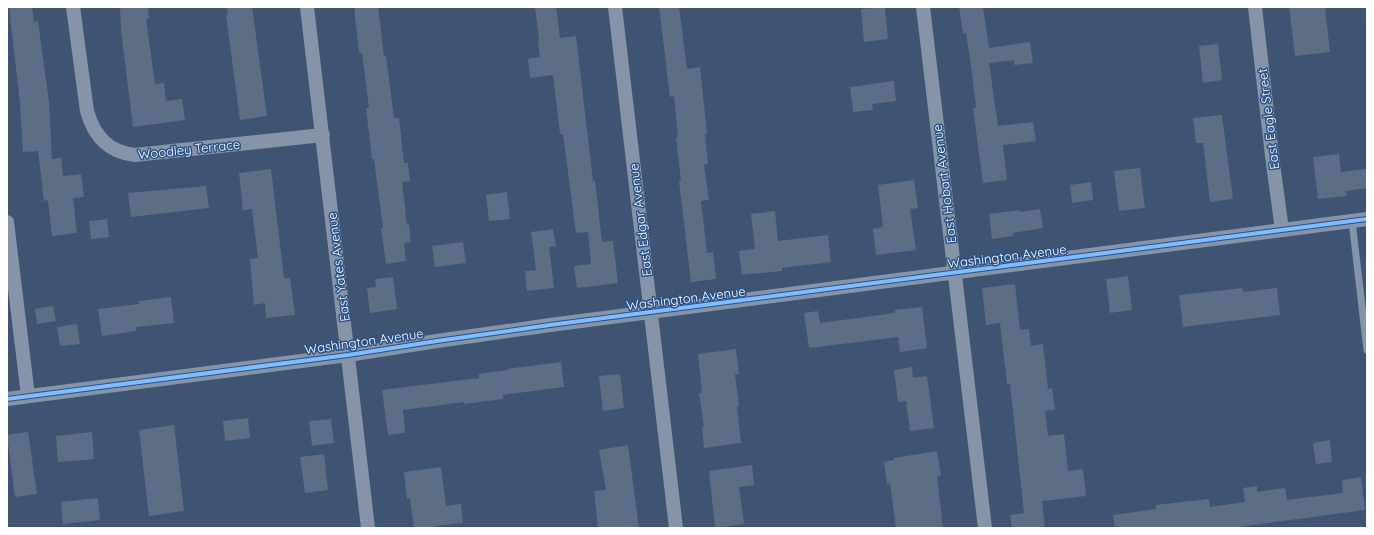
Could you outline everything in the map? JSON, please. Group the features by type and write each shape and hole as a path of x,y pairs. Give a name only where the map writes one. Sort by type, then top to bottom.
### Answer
{"street":[{"name":"Woodley Terrace","path":"73,7 87,111 91,125 97,134 113,149 123,154 135,155 323,135"},
{"name":"East Yates Avenue","path":"308,7 368,528"},
{"name":"East Edgar Avenue","path":"615,7 676,528"},
{"name":"East Hobart Avenue","path":"923,7 985,528"},
{"name":"East Eagle Street","path":"1255,7 1282,230"},
{"name":"Washington Avenue","path":"7,399 348,355 475,335 1367,219"},
{"path":"7,222 28,396"}],"lane":[{"path":"1352,221 1367,350"}],"building":[{"path":"9,7 32,7 34,22 38,21 49,102 52,159 61,158 63,176 81,174 84,197 73,198 77,233 52,236 48,200 44,201 38,151 23,152 20,104"},
{"path":"120,7 148,7 149,19 146,19 155,84 164,83 166,101 182,99 185,120 133,127 121,31"},
{"path":"227,7 252,7 267,116 240,120 226,15 228,15"},
{"path":"354,7 378,7 394,118 399,118 404,163 408,163 410,181 402,182 407,225 409,224 411,242 404,243 406,261 386,264 381,228 383,228 374,159 372,159 366,108 369,108 362,53 359,53"},
{"path":"535,7 556,7 560,38 576,36 593,181 595,181 602,242 613,241 618,283 577,288 574,266 591,264 588,232 576,233 563,134 560,134 553,75 530,78 528,59 540,57"},
{"path":"659,7 679,7 687,69 700,67 707,133 705,134 708,164 704,165 709,200 701,201 707,253 713,252 716,279 691,282 679,181 681,181 676,138 678,137 674,96 670,97"},
{"path":"885,7 888,39 864,42 861,9"},
{"path":"959,7 983,7 989,48 1030,42 1033,63 1014,65 1014,60 989,63 998,126 1033,122 1036,141 1003,145 1007,180 983,183 973,108 976,107 971,65 966,33 963,33"},
{"path":"1289,7 1325,7 1330,52 1295,56"},
{"path":"1218,44 1222,80 1203,83 1199,46"},
{"path":"894,81 896,101 872,104 873,110 853,112 850,87"},
{"path":"1222,115 1233,199 1210,202 1203,143 1196,143 1193,118"},
{"path":"1339,154 1341,172 1367,169 1367,188 1346,191 1347,196 1318,199 1313,157"},
{"path":"1140,168 1145,208 1119,211 1114,171"},
{"path":"271,169 284,278 290,278 295,315 266,318 265,303 254,305 250,259 258,258 252,209 243,210 239,173"},
{"path":"914,180 918,208 910,209 916,250 876,255 873,229 883,227 878,185"},
{"path":"1091,182 1093,200 1072,203 1070,185"},
{"path":"206,186 209,208 131,217 128,193"},
{"path":"507,192 510,219 489,221 486,195"},
{"path":"1040,209 1043,228 1013,233 1013,236 992,239 989,214"},
{"path":"775,211 778,241 828,235 831,262 782,268 782,271 742,275 739,251 755,249 751,214"},
{"path":"107,219 109,237 91,239 89,221"},
{"path":"553,229 556,246 549,247 554,288 527,291 525,271 536,270 531,232"},
{"path":"463,242 466,263 435,267 432,246"},
{"path":"1128,276 1132,310 1110,313 1106,279"},
{"path":"393,277 397,309 370,313 367,288 376,287 375,279"},
{"path":"1015,284 1020,330 1029,329 1031,346 1043,344 1048,389 1052,388 1055,410 1045,411 1048,436 1064,434 1068,471 1083,469 1086,496 1042,501 1045,528 1012,528 1010,515 1024,513 1010,384 1007,384 1000,323 986,325 982,288"},
{"path":"1243,288 1243,292 1277,288 1280,315 1183,327 1179,295"},
{"path":"171,297 174,323 136,327 136,331 102,336 98,309 139,304 139,301"},
{"path":"53,306 56,321 37,324 35,309"},
{"path":"922,307 927,348 900,352 898,337 809,348 804,313 818,311 820,323 895,313 895,310"},
{"path":"77,324 80,344 60,346 57,327"},
{"path":"736,349 739,374 735,374 739,406 737,407 741,443 704,448 702,427 704,427 699,393 702,393 698,354"},
{"path":"561,362 564,387 503,395 503,399 464,404 464,402 403,410 405,433 388,435 382,390 479,378 479,374"},
{"path":"912,367 913,378 927,376 934,428 910,431 906,401 898,402 894,370"},
{"path":"620,374 624,408 603,411 599,376"},
{"path":"248,418 250,438 225,441 223,421"},
{"path":"331,419 334,443 312,446 309,421"},
{"path":"174,425 184,511 149,516 139,430"},
{"path":"28,432 37,494 15,497 7,435"},
{"path":"92,432 94,459 58,462 56,436"},
{"path":"1330,440 1332,462 1316,464 1313,443"},
{"path":"628,445 639,528 598,528 594,491 606,490 599,450"},
{"path":"937,451 941,476 937,476 943,528 896,528 890,483 887,484 884,462 894,460 894,458"},
{"path":"324,454 328,490 305,493 300,457"},
{"path":"752,465 754,485 739,487 744,524 715,528 709,471"},
{"path":"441,467 446,506 461,504 463,523 436,526 436,528 414,528 410,498 407,499 404,472"},
{"path":"1361,477 1365,510 1232,528 1115,528 1113,515 1156,509 1156,505 1209,499 1210,507 1245,502 1243,488 1257,486 1257,492 1285,488 1287,500 1343,493 1342,480"},
{"path":"98,498 100,520 63,524 61,502"}],"cycle path":[{"path":"7,399 348,355 550,325 1367,219"}]}
